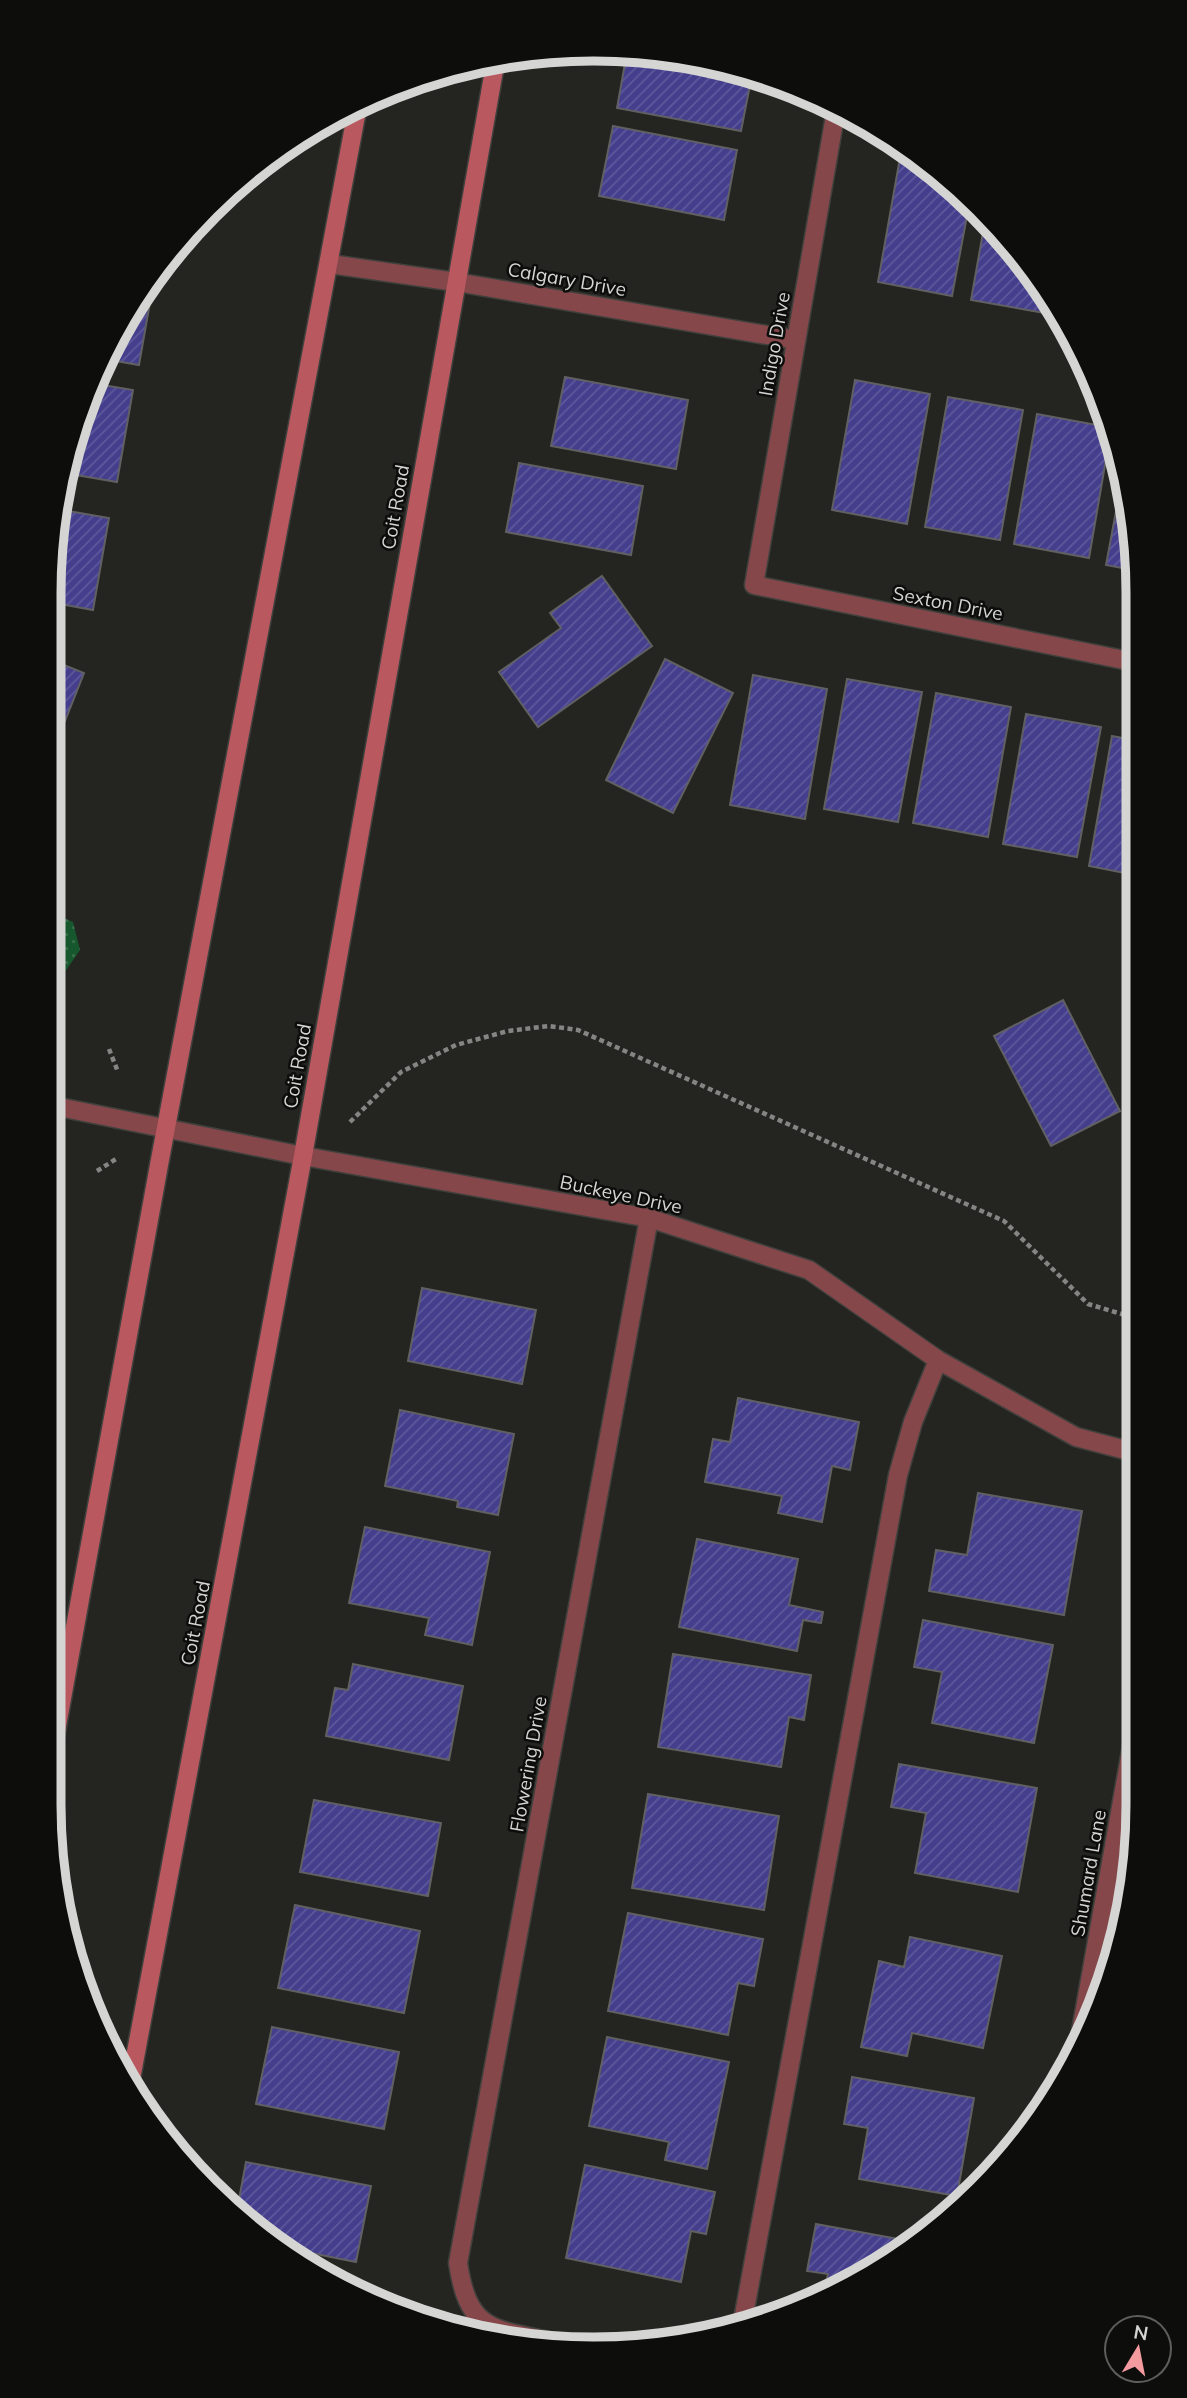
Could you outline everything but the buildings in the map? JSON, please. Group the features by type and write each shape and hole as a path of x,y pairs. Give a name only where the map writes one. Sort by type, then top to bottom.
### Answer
{"main road":[{"name":"Coit Road","path":"133,2070 303,1156 494,70"},
{"path":"61,1704 356,117"}],"street":[{"name":"Indigo Drive","path":"754,585 834,119"},
{"name":"Calgary Drive","path":"330,264 456,282 796,340"},
{"name":"Sexton Drive","path":"754,585 1126,660"},
{"name":"Buckeye Drive","path":"61,1107 303,1156 649,1218 809,1270 938,1360 1076,1437 1126,1450"},
{"name":"Flowering Drive","path":"491,2327 476,2315 462,2290 458,2263 649,1218"},
{"path":"744,2315 898,1475 914,1422 938,1360"},
{"name":"Shumard Lane","path":"1086,2007 1126,1781"},
{"path":"1106,1896 1117,1898"}],"path":[{"path":"350,1122 401,1072 456,1045 508,1031 549,1026 578,1030 1004,1221 1088,1304 1126,1315"},
{"path":"109,1049 118,1072"},
{"path":"97,1171 116,1159"}],"green space":[{"path":"61,916 73,922 80,950 61,978"}]}
